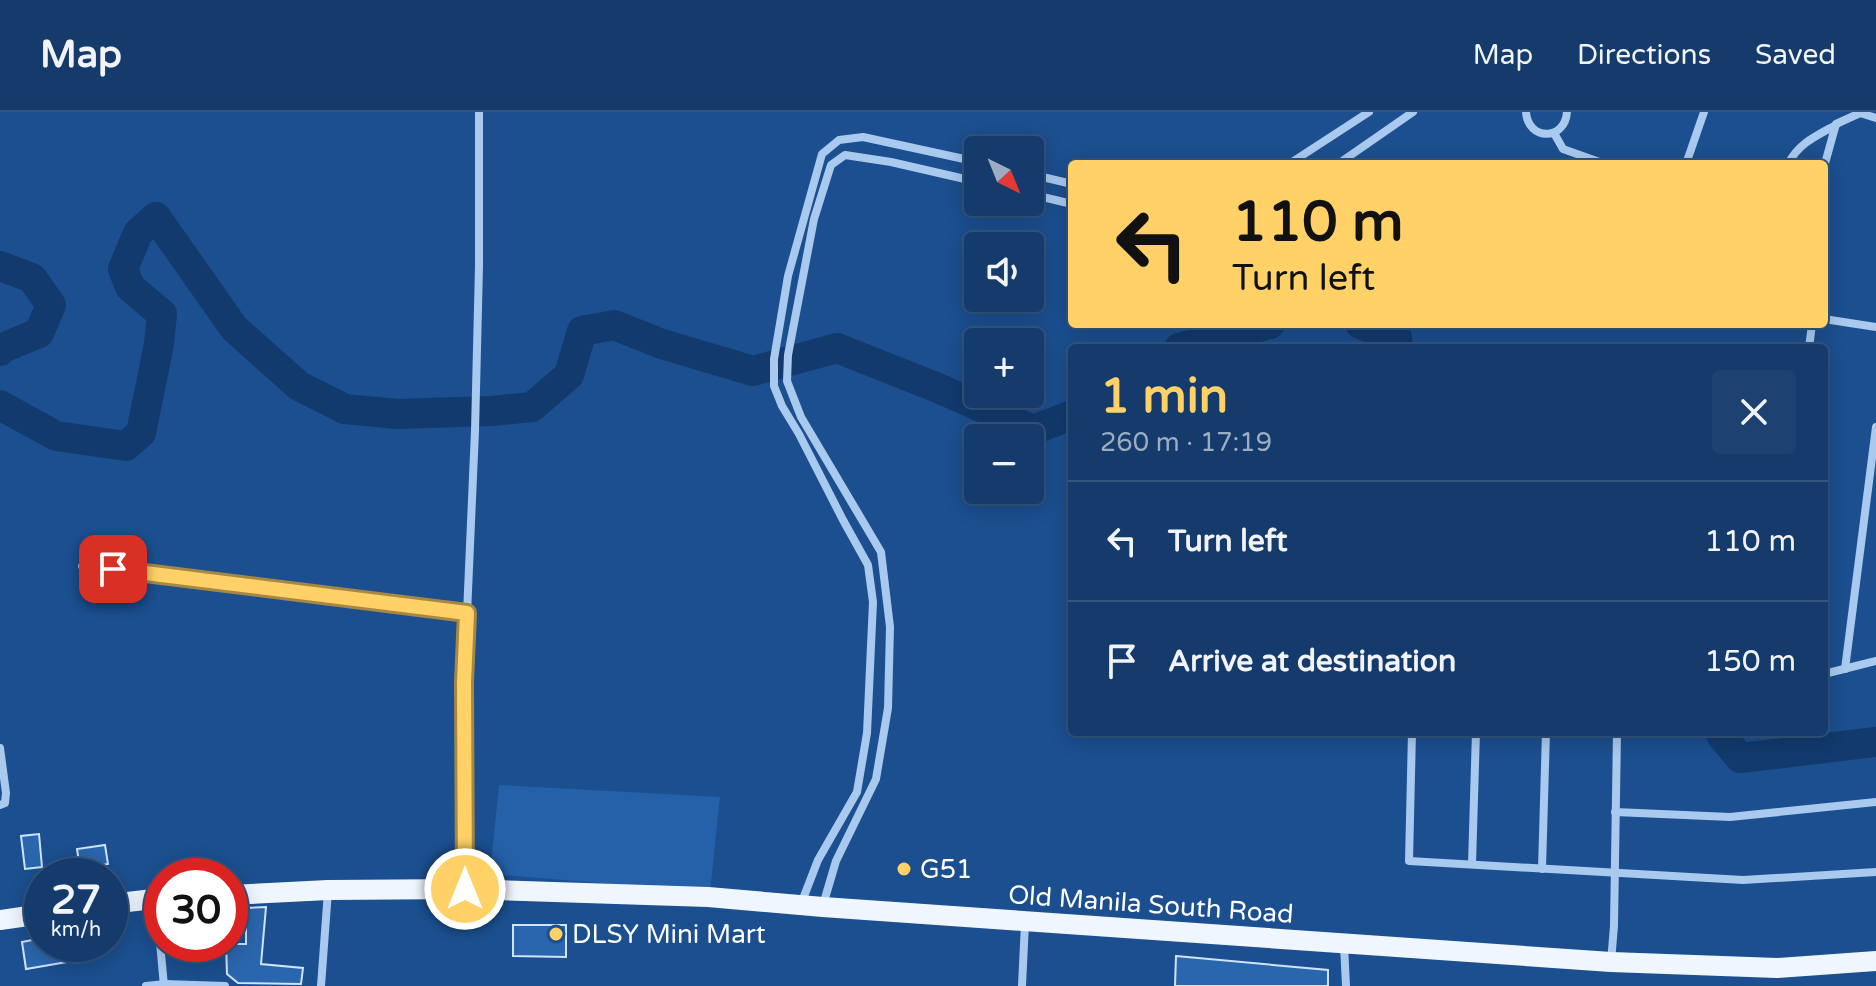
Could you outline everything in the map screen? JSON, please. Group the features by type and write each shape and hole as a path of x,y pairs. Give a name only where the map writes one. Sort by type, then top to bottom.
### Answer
{"main road":[{"name":"Old Manila South Road","path":"248,894 465,889 708,897 1611,962 1777,968 1876,961"},
{"path":"0,920 24,917"}],"street":[{"path":"465,889 464,682 476,398 479,112"},
{"path":"1302,160 1369,112"},
{"path":"1344,160 1413,112"},
{"path":"1526,112 1529,125 1545,134 1554,133 1562,127 1567,112"},
{"path":"1687,160 1704,112"},
{"path":"1790,160 1804,143 1836,124 1860,113 1876,118"},
{"path":"1826,160 1836,124"},
{"path":"1554,133 1563,149 1594,160"},
{"path":"801,904 818,860 857,792 867,733 873,602 868,565 774,386 774,359 788,276 822,154 839,140 863,137 964,159"},
{"path":"823,907 836,861 876,779 888,708 890,627 881,552 801,417 787,381 788,355 814,219 831,165 845,155 964,179"},
{"path":"1044,177 1068,183"},
{"path":"1044,197 1068,203"},
{"path":"1828,320 1876,327"},
{"path":"1845,669 1876,427"},
{"path":"82,566 467,613"},
{"path":"1828,673 1876,661"},
{"path":"1412,736 1409,861 1743,880 1876,872"},
{"path":"1472,864 1476,736"},
{"path":"1542,869 1546,736"},
{"path":"1611,962 1617,736"},
{"path":"0,748 6,793 5,803 0,805"},
{"path":"1615,812 1730,817 1876,802"},
{"path":"321,986 328,890"},
{"path":"1022,986 1025,922"},
{"path":"1344,944 1346,986"},
{"path":"163,962 164,985"},
{"path":"146,986 225,986"}],"shaded area":[{"path":"499,785 720,797 710,892 490,874"}],"building":[{"path":"39,834 41,858 24,858 24,861 21,836"},
{"path":"105,845 107,858 78,858 77,849"},
{"path":"266,907 261,964 303,968 301,984 238,983 227,974 227,962 248,962 248,908"},
{"path":"513,925 566,925 566,957 513,956"},
{"path":"1176,956 1328,970 1328,986 1175,986"},
{"path":"25,962 67,962 26,969"}],"waterway":[{"path":"0,405 56,436 126,446 141,433 162,314 130,287 123,269 138,233 156,217 234,328 299,386 345,409 397,414 532,407 569,375 582,331 614,325 662,344 753,371 837,348 1033,430 1068,417"},
{"path":"0,266 32,278 51,305 39,333 0,351"},
{"path":"1194,344 1255,328"},
{"path":"1371,328 1397,338 1398,344"},
{"path":"1722,736 1740,758 1876,742"}],"place":[{"name":"G51","path":"904,869"},
{"name":"DLSY Mini Mart","path":"556,934"}],"route":[{"path":"113,569 467,613 464,682 465,889"}]}
